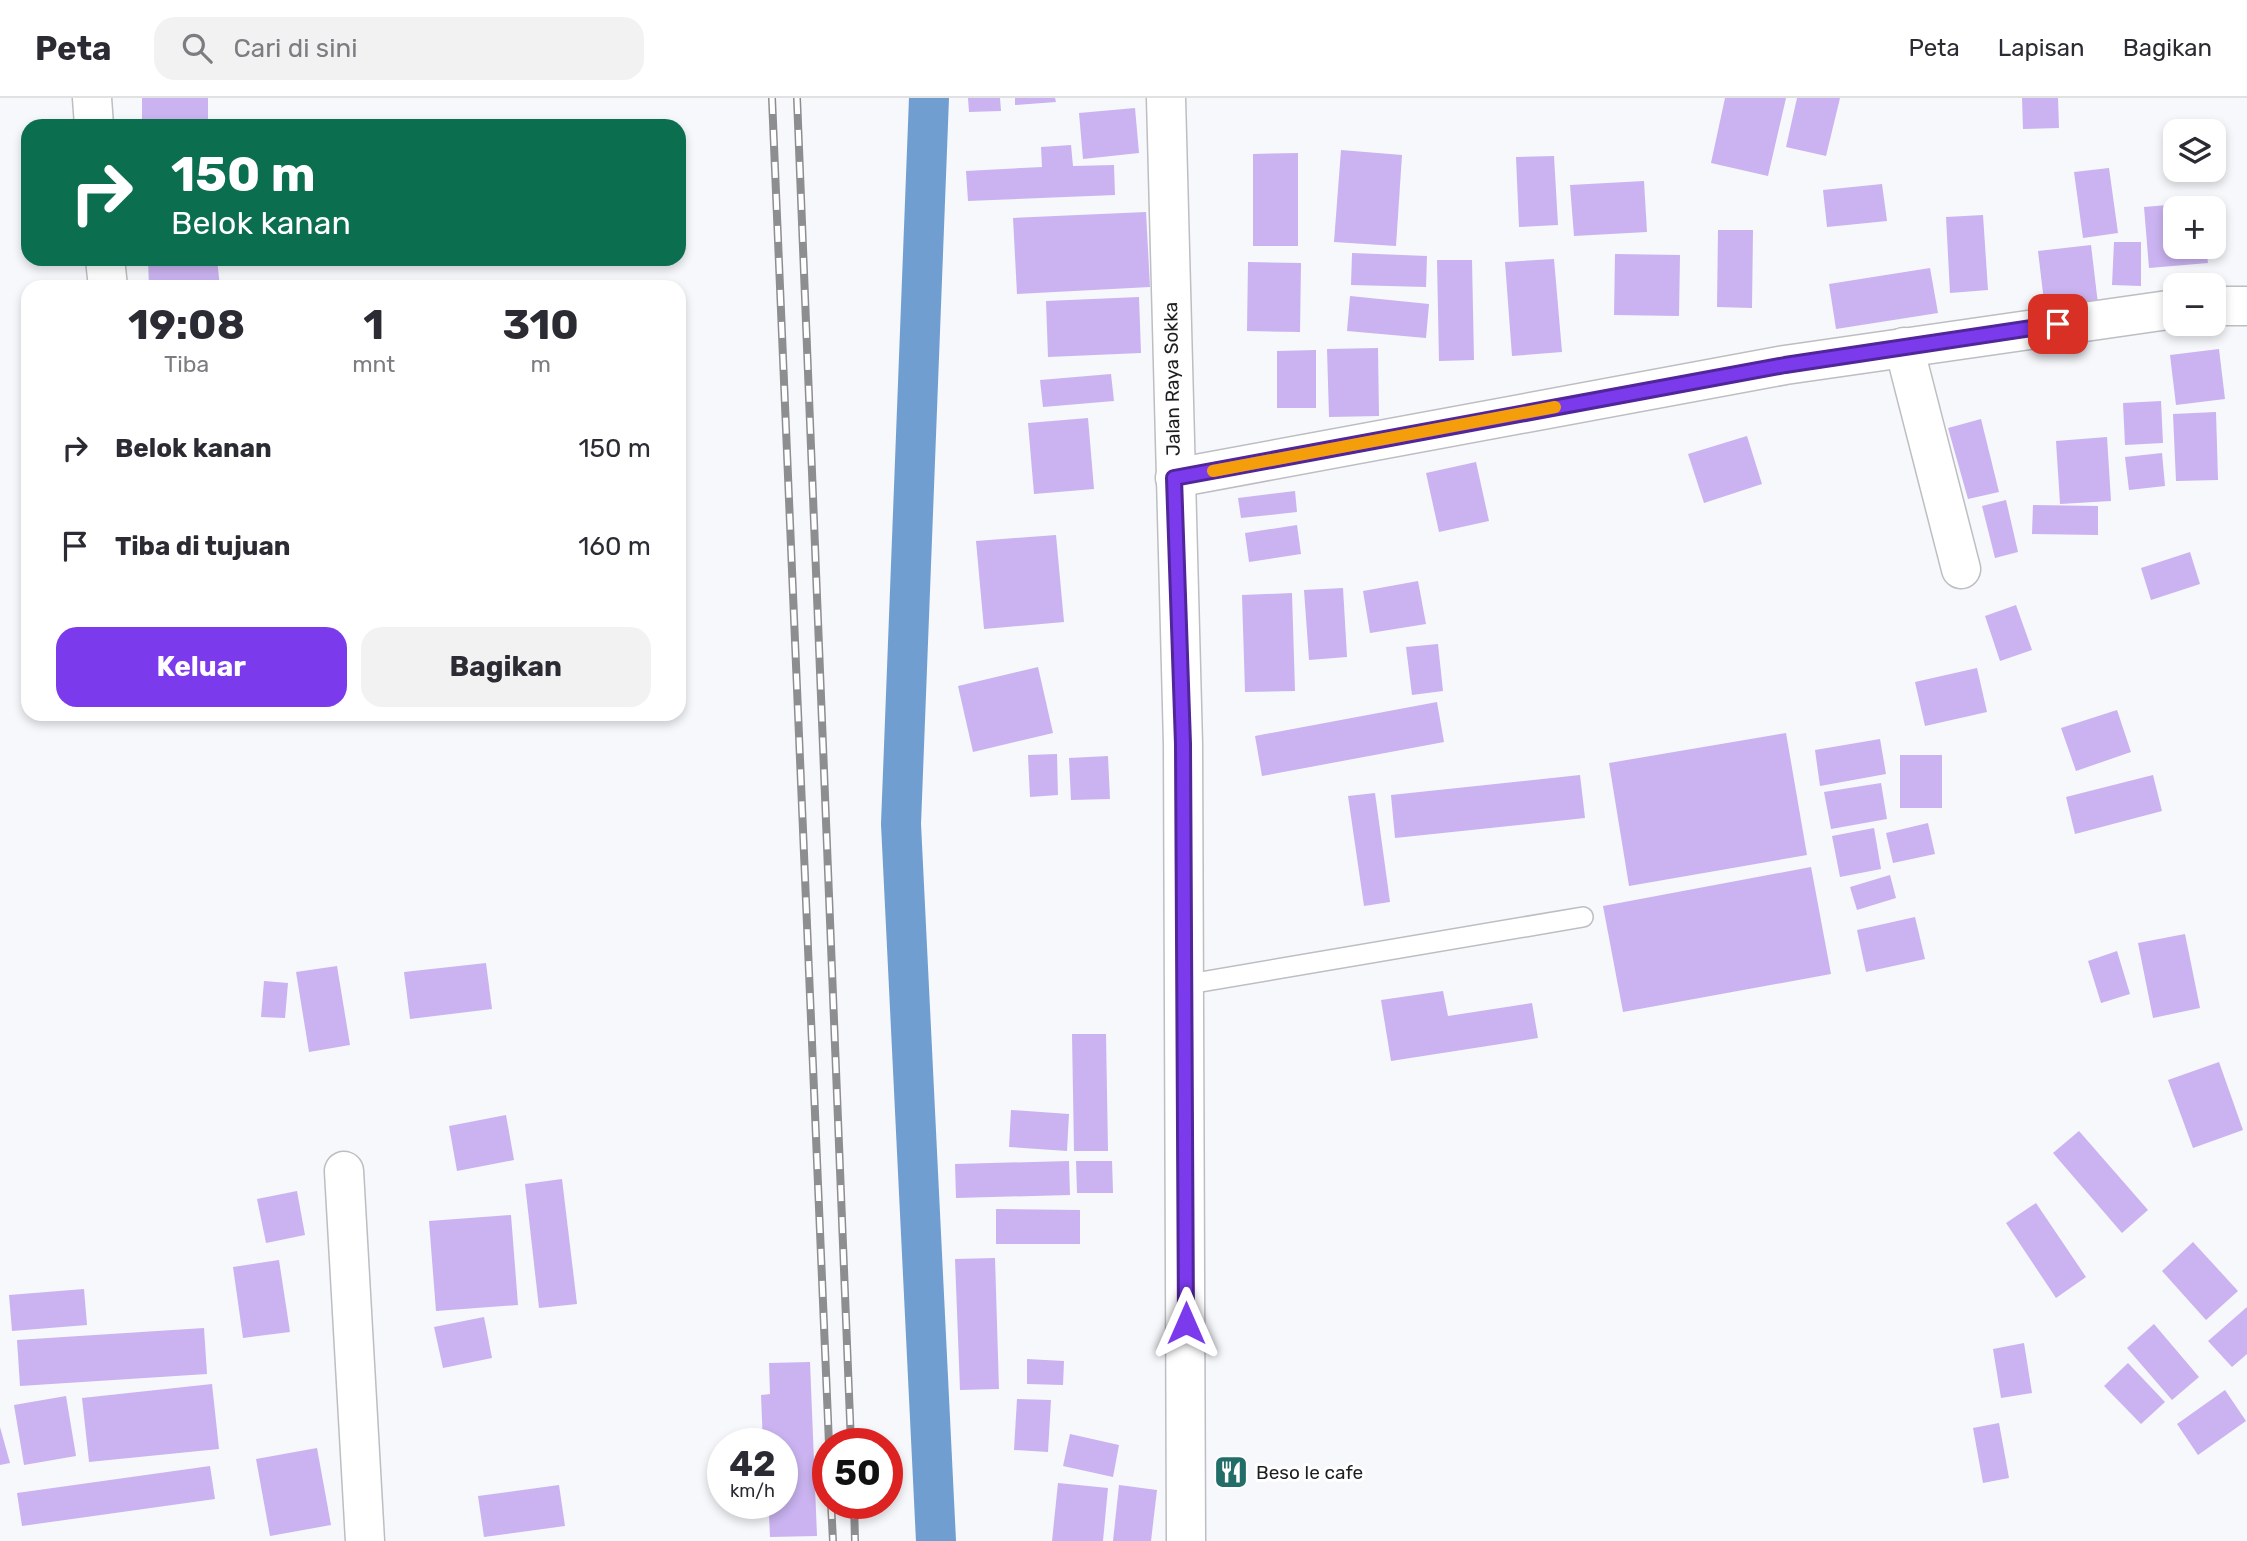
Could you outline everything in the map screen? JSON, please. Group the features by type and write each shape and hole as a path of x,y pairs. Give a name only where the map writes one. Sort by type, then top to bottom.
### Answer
{"street":[{"path":"92,98 94,119"},
{"name":"Jalan Raya Sokka","path":"1166,98 1183,744 1186,1541"},
{"path":"2226,306 2247,306"},
{"path":"1174,478 1785,365 2163,311"},
{"path":"1904,347 1961,569"},
{"path":"344,1171 365,1541"}],"lane":[{"path":"1183,985 1583,916"}],"building":[{"path":"142,98 208,98 208,119 142,119"},
{"path":"968,98 1000,98 1001,111 969,112"},
{"path":"1015,98 1055,98 1056,102 1015,105"},
{"path":"1725,98 1786,98 1768,176 1711,163"},
{"path":"1797,98 1840,98 1826,156 1786,147"},
{"path":"2022,98 2058,98 2059,128 2023,129"},
{"path":"1135,108 1139,153 1083,159 1079,113"},
{"path":"1071,145 1073,166 1114,165 1115,195 968,201 966,171 1042,167 1041,147"},
{"path":"1341,150 1402,155 1396,246 1334,242"},
{"path":"1298,153 1298,246 1253,246 1253,154"},
{"path":"1554,156 1558,225 1519,227 1516,157"},
{"path":"2109,168 2118,233 2083,238 2074,172"},
{"path":"1644,181 1647,232 1574,236 1570,185"},
{"path":"1882,184 1887,221 1827,227 1823,190"},
{"path":"2163,205 2163,259 2208,259 2208,263 2149,268 2144,207"},
{"path":"1146,212 1150,287 1017,294 1013,218"},
{"path":"1983,215 1988,290 1950,293 1946,217"},
{"path":"1718,230 1753,230 1752,308 1717,307"},
{"path":"2114,242 2141,242 2141,286 2112,285"},
{"path":"2091,245 2098,304 2045,310 2038,251"},
{"path":"1352,253 1427,256 1426,287 1351,285"},
{"path":"1615,254 1680,255 1679,316 1614,315"},
{"path":"1554,259 1562,352 1512,356 1505,262"},
{"path":"1437,260 1472,260 1474,360 1439,361"},
{"path":"1248,262 1301,263 1300,332 1247,331"},
{"path":"148,266 218,266 219,280 149,280"},
{"path":"1930,268 1938,313 1836,329 1829,284"},
{"path":"1350,296 1429,304 1426,338 1347,331"},
{"path":"1139,297 1141,353 1048,357 1046,301"},
{"path":"1378,348 1379,416 1329,417 1327,349"},
{"path":"2219,349 2225,399 2176,405 2170,355"},
{"path":"1316,350 1316,408 1277,408 1277,351"},
{"path":"1111,374 1114,401 1043,407 1040,380"},
{"path":"2161,401 2163,443 2125,445 2123,403"},
{"path":"2216,412 2218,480 2176,481 2173,414"},
{"path":"1088,418 1094,489 1034,494 1028,423"},
{"path":"1981,419 1999,492 1968,499 1948,428"},
{"path":"1747,436 1762,484 1704,503 1688,454"},
{"path":"2107,437 2111,501 2060,504 2056,441"},
{"path":"2162,453 2165,486 2129,490 2125,457"},
{"path":"1476,462 1489,521 1439,532 1426,473"},
{"path":"1295,491 1297,512 1241,518 1238,498"},
{"path":"2006,500 2018,552 1995,558 1982,506"},
{"path":"2033,505 2098,506 2098,535 2032,534"},
{"path":"1297,525 1301,554 1249,562 1245,533"},
{"path":"1056,535 1064,622 984,629 976,541"},
{"path":"2190,552 2200,584 2151,600 2141,568"},
{"path":"1418,581 1426,624 1370,633 1363,591"},
{"path":"1343,588 1347,657 1309,660 1304,590"},
{"path":"1292,593 1295,691 1245,692 1242,595"},
{"path":"2016,605 2032,650 2000,661 1985,616"},
{"path":"1438,644 1443,691 1412,695 1406,647"},
{"path":"1038,667 1053,733 973,752 958,686"},
{"path":"1977,668 1987,712 1925,726 1915,682"},
{"path":"1437,702 1444,742 1262,776 1255,736"},
{"path":"2117,710 2131,752 2076,771 2061,728"},
{"path":"1786,733 1807,855 1629,886 1609,763"},
{"path":"1880,739 1886,774 1820,786 1815,750"},
{"path":"1057,754 1058,795 1030,797 1028,755"},
{"path":"1900,755 1942,755 1942,808 1900,808"},
{"path":"1108,756 1110,799 1071,800 1069,758"},
{"path":"1580,775 1585,818 1395,838 1391,795"},
{"path":"2153,775 2162,811 2075,834 2066,797"},
{"path":"1881,783 1887,819 1831,829 1824,792"},
{"path":"1375,793 1390,902 1364,906 1348,796"},
{"path":"1928,823 1935,854 1893,863 1886,833"},
{"path":"1874,828 1881,869 1840,877 1832,836"},
{"path":"1811,867 1831,974 1623,1012 1603,906"},
{"path":"1890,875 1896,898 1857,910 1850,887"},
{"path":"1915,917 1925,959 1866,972 1857,930"},
{"path":"2185,934 2200,1008 2153,1018 2138,943"},
{"path":"2117,951 2130,994 2101,1003 2088,961"},
{"path":"486,963 492,1009 410,1019 404,972"},
{"path":"337,966 350,1045 309,1052 296,972"},
{"path":"264,981 288,983 285,1018 261,1017"},
{"path":"1443,991 1448,1016 1532,1003 1538,1038 1391,1061 1381,1000"},
{"path":"1072,1034 1106,1034 1108,1151 1074,1151"},
{"path":"2219,1062 2243,1130 2193,1148 2168,1080"},
{"path":"1011,1110 1069,1114 1067,1151 1009,1147"},
{"path":"506,1115 514,1160 457,1171 449,1126"},
{"path":"2079,1131 2148,1210 2122,1233 2053,1153"},
{"path":"1069,1161 1070,1195 956,1198 955,1164"},
{"path":"1076,1161 1112,1161 1113,1193 1077,1193"},
{"path":"562,1179 577,1304 539,1308 525,1184"},
{"path":"297,1191 305,1235 266,1243 257,1199"},
{"path":"2036,1203 2086,1277 2056,1298 2006,1223"},
{"path":"996,1209 1080,1210 1080,1244 996,1244"},
{"path":"511,1215 518,1305 436,1311 429,1221"},
{"path":"2193,1242 2238,1291 2206,1320 2162,1271"},
{"path":"995,1258 999,1389 960,1390 955,1259"},
{"path":"279,1260 290,1332 243,1338 233,1267"},
{"path":"84,1289 87,1325 12,1331 9,1295"},
{"path":"2247,1307 2247,1354 2232,1367 2208,1341"},
{"path":"484,1317 492,1358 443,1368 434,1327"},
{"path":"2154,1324 2199,1377 2172,1400 2127,1348"},
{"path":"204,1328 207,1374 20,1386 17,1340"},
{"path":"2024,1343 2032,1393 2001,1398 1993,1349"},
{"path":"1027,1359 1064,1361 1063,1385 1027,1384"},
{"path":"810,1362 812,1519 816,1519 817,1536 770,1537 769,1519 798,1519 798,1428 762,1428 761,1395 770,1394 769,1363"},
{"path":"2128,1363 2165,1402 2141,1424 2104,1386"},
{"path":"212,1384 219,1449 89,1462 82,1398"},
{"path":"2225,1390 2246,1421 2198,1455 2177,1424"},
{"path":"66,1396 76,1456 24,1465 14,1405"},
{"path":"1017,1399 1051,1400 1048,1452 1014,1450"},
{"path":"1999,1423 2009,1478 1983,1483 1973,1428"},
{"path":"0,1427 10,1463 0,1465"},
{"path":"1070,1434 1119,1445 1113,1477 1063,1466"},
{"path":"317,1448 331,1525 270,1536 256,1459"},
{"path":"210,1466 215,1499 22,1526 17,1493"},
{"path":"1058,1483 1108,1488 1103,1541 1052,1541"},
{"path":"559,1485 565,1526 484,1537 478,1496"},
{"path":"1119,1485 1157,1490 1151,1541 1113,1541"}],"waterway":[{"path":"929,98 901,824 936,1541"}],"railway":[{"path":"772,98 828,1428"},
{"path":"797,98 850,1428"},
{"path":"832,1519 833,1541"},
{"path":"854,1519 855,1541"}],"slow traffic":[{"path":"1213,471 1555,407"}],"place":[{"name":"Beso le cafe","path":"1231,1472"}],"route":[{"path":"1186,1323 1183,744 1174,478 1785,365 2058,324"}]}
